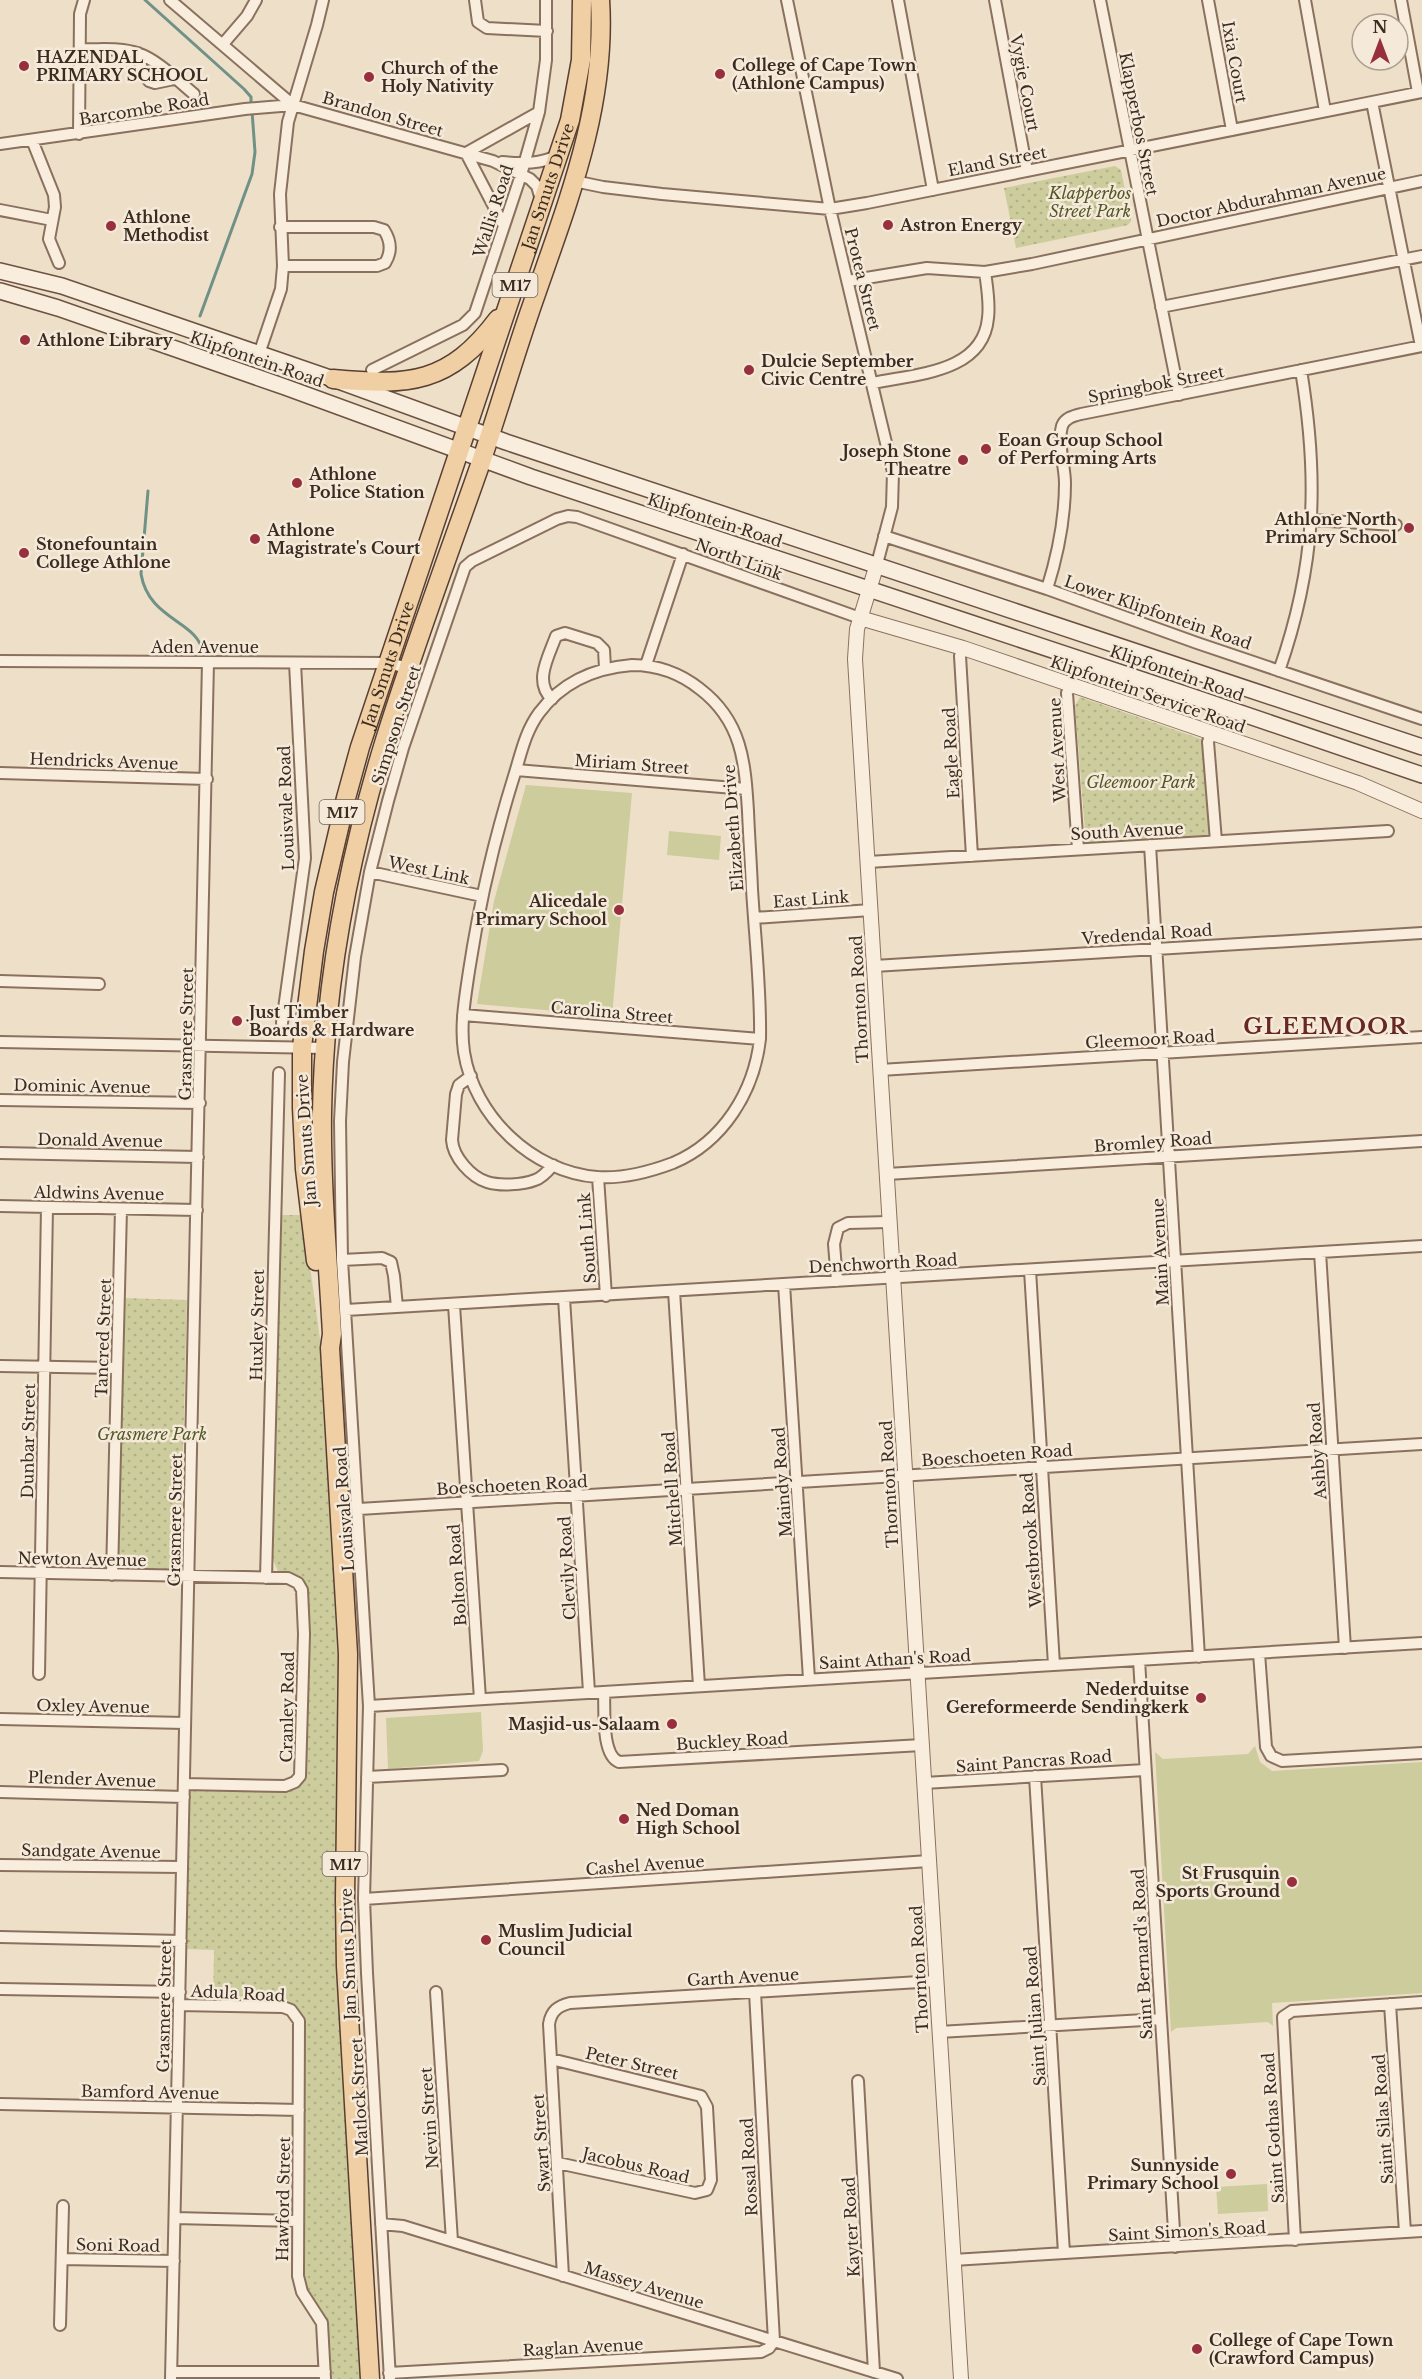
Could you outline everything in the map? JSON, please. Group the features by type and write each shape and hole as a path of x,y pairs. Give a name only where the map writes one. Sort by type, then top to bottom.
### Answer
{"main road":[{"name":"Jan Smuts Drive","path":"330,1348 324,1334 305,1169 302,1108 302,1047 314,951 334,848 360,747 559,155 577,93 582,43 582,0"},
{"name":"Jan Smuts Drive","path":"370,2379 346,1966 348,1654 322,1167 325,1048 335,960 354,856 385,742 482,460 583,154 595,96 599,59 600,0"},
{"name":"Klipfontein Road","path":"0,271 62,286 333,379 489,436 1422,747"},
{"name":"Klipfontein Road","path":"0,291 58,308 175,349 482,460 1422,776"},
{"path":"333,379 393,383 442,370 469,352 485,336 510,300"}],"street":[{"path":"79,134 80,14 84,0"},
{"path":"170,0 292,105"},
{"path":"222,44 247,16 256,0"},
{"path":"260,354 281,289 283,266 280,227 282,168 292,105 323,0"},
{"path":"475,0 478,22 487,28 547,31"},
{"name":"Wallis Road","path":"372,370 463,325 472,317 522,175 539,112 547,31 546,0"},
{"name":"Protea Street","path":"787,0 830,209 873,383 895,486 877,564"},
{"path":"898,0 933,190"},
{"name":"Vygie Court","path":"995,0 1026,171"},
{"name":"Klapperbos Street","path":"1100,0 1146,239 1179,394"},
{"name":"Ixia Court","path":"1208,0 1232,130"},
{"path":"1305,0 1325,111"},
{"path":"1401,0 1420,92"},
{"path":"80,49 121,50 138,54 156,64 194,94"},
{"path":"138,54 142,70 148,81 155,83 174,79"},
{"name":"Eland Street","path":"574,181 662,194 830,209 1420,92"},
{"path":"1372,102 1402,260 1422,346"},
{"name":"Barcombe Road","path":"0,144 245,109 292,105"},
{"name":"Brandon Street","path":"292,105 493,161 522,175 537,186 542,203"},
{"path":"504,226 466,153 539,112"},
{"path":"32,140 54,195 50,243 59,263"},
{"name":"Brandon Street","path":"493,161 546,162 559,155"},
{"name":"Doctor Abdurahman Avenue","path":"848,281 927,268 985,272 1032,264 1422,181"},
{"path":"0,210 52,220"},
{"path":"280,227 374,227 384,230 390,238 390,256 385,263 377,266 283,266"},
{"path":"1161,307 1422,256"},
{"path":"873,383 955,365 969,356 985,335 988,320 985,272"},
{"name":"Springbok Street","path":"1047,589 1057,554 1065,505 1061,434 1064,423 1081,414 1422,346"},
{"path":"1279,670 1300,602 1312,520 1310,435 1301,370"},
{"name":"Simpson Street","path":"346,1310 339,1159 343,1062 355,957 370,872 388,801 403,748 460,576 468,564 568,516 577,517 683,554"},
{"path":"1312,520 1396,525"},
{"name":"Lower Klipfontein Road","path":"884,536 1047,589 1422,719"},
{"name":"North Link","path":"646,665 683,554 860,618"},
{"name":"Thornton Road","path":"877,564 860,618 855,653 961,2379"},
{"name":"Klipfontein Service Road","path":"860,618 963,648 1358,783 1422,811"},
{"path":"552,699 545,693 542,683 556,636 565,633 597,643 604,650 605,668"},
{"name":"Eagle Road","path":"963,648 960,656 972,856"},
{"name":"Aden Avenue","path":"0,661 387,663 409,668"},
{"name":"Grasmere Street","path":"171,2375 208,662"},
{"name":"Louisvale Road","path":"282,1023 305,858 296,663"},
{"name":"Elizabeth Drive","path":"646,665 664,669 692,683 720,707 740,745 746,789 760,1039 753,1073 743,1098 732,1116 709,1140 675,1162 649,1171 598,1177 553,1165 518,1144 498,1124 482,1102 471,1076 464,1053 463,1015 482,896 516,770 531,726 552,699 582,677 605,668 646,665"},
{"name":"West Avenue","path":"1071,685 1067,693 1078,849"},
{"path":"1211,733 1208,741 1216,841"},
{"name":"Miriam Street","path":"516,770 746,789"},
{"name":"Hendricks Avenue","path":"0,773 207,778"},
{"name":"South Avenue","path":"868,862 1388,831"},
{"name":"Main Avenue","path":"1150,845 1199,1656"},
{"name":"West Link","path":"370,872 482,896"},
{"name":"East Link","path":"754,918 871,910"},
{"name":"Vredendal Road","path":"874,966 1422,933"},
{"path":"0,981 99,984"},
{"name":"Carolina Street","path":"463,1015 760,1039"},
{"name":"Gleemoor Road","path":"880,1070 1422,1037"},
{"path":"0,1042 325,1048"},
{"name":"Huxley Street","path":"266,1578 279,1073"},
{"path":"471,1076 459,1085 456,1094 452,1140 458,1158 480,1179 493,1183 531,1182 542,1177 553,1165"},
{"name":"Dominic Avenue","path":"0,1100 200,1103"},
{"name":"Bromley Road","path":"886,1174 1422,1142"},
{"name":"Donald Avenue","path":"0,1153 198,1157"},
{"name":"South Link","path":"598,1177 606,1296"},
{"name":"Aldwins Avenue","path":"0,1206 197,1210"},
{"name":"Dunbar Street","path":"39,1674 47,1207"},
{"name":"Tancred Street","path":"112,1575 121,1209"},
{"path":"837,1281 834,1244 838,1228 848,1223 890,1222"},
{"name":"Denchworth Road","path":"346,1310 1422,1246"},
{"name":"Ashby Road","path":"1320,1252 1345,1648"},
{"path":"342,1260 382,1258 391,1263 397,1307"},
{"name":"Westbrook Road","path":"1030,1270 1054,1665"},
{"name":"Maindy Road","path":"784,1284 809,1679"},
{"name":"Mitchell Road","path":"674,1291 699,1686"},
{"name":"Clevily Road","path":"564,1298 589,1692"},
{"name":"Bolton Road","path":"454,1305 480,1699"},
{"name":"Louisvale Road","path":"346,1310 369,1706"},
{"path":"0,1366 117,1368"},
{"name":"Boeschoeten Road","path":"359,1509 1422,1443"},
{"name":"Newton Avenue","path":"0,1572 292,1579 302,1590"},
{"name":"Cranley Road","path":"184,1784 285,1786 295,1782 300,1776 304,1634 302,1590"},
{"name":"Saint Athan's Road","path":"369,1706 1422,1643"},
{"path":"1259,1653 1264,1731 1266,1747 1271,1756 1282,1761 1292,1761 1422,1753"},
{"name":"Saint Bernard's Road","path":"1139,1660 1175,2247"},
{"name":"Buckley Road","path":"604,1692 607,1748 612,1758 619,1762 922,1745"},
{"name":"Matlock Street","path":"369,1706 364,1899 390,2376"},
{"name":"Oxley Avenue","path":"0,1719 185,1723"},
{"path":"367,1777 502,1770"},
{"name":"Saint Pancras Road","path":"924,1783 1145,1770"},
{"name":"Saint Julian Road","path":"1035,1776 1065,2253"},
{"name":"Plender Avenue","path":"0,1792 184,1797"},
{"name":"Cashel Avenue","path":"364,1899 929,1861"},
{"name":"Sandgate Avenue","path":"0,1864 182,1867"},
{"path":"0,1937 181,1941"},
{"name":"Garth Avenue","path":"554,2011 570,2003 936,1981"},
{"path":"0,1989 180,1992"},
{"name":"Nevin Street","path":"436,1992 452,2241"},
{"name":"Rossal Road","path":"755,1992 774,2341"},
{"path":"1390,2004 1422,2002"},
{"name":"Saint Gothas Road","path":"1295,2240 1282,2023 1284,2014 1292,2011 1390,2004"},
{"name":"Saint Silas Road","path":"1390,2004 1405,2232"},
{"name":"Adula Road","path":"179,2005 283,2007 295,2013"},
{"name":"Swart Street","path":"554,2011 549,2024 563,2276"},
{"name":"Hawford Street","path":"295,2013 300,2025 298,2282 322,2323 325,2376"},
{"path":"939,2032 1161,2019"},
{"name":"Peter Street","path":"551,2059 697,2094 704,2099 707,2107 711,2180 707,2190"},
{"name":"Kayter Road","path":"858,2081 874,2372"},
{"name":"Bamford Avenue","path":"0,2104 299,2110"},
{"name":"Jacobus Road","path":"558,2163 695,2193 707,2190"},
{"name":"Soni Road","path":"60,2325 63,2206"},
{"path":"175,2218 298,2221"},
{"name":"Massey Avenue","path":"381,2224 403,2226 897,2379"},
{"name":"Saint Simon's Road","path":"953,2260 1422,2231"},
{"name":"Soni Road","path":"62,2259 174,2261"},
{"name":"Raglan Avenue","path":"390,2376 761,2352 769,2348 774,2341"},
{"path":"171,2375 325,2376"}],"green space":[{"name":"Klapperbos Street Park","path":"1115,166 1121,170 1131,221 1128,225 1016,248 1004,188"},
{"name":"Gleemoor Park","path":"1080,697 1204,740 1212,837 1086,843 1075,706"},
{"path":"526,785 632,793 612,1016 477,1004 494,901"},
{"path":"669,831 721,836 719,860 667,855"},
{"path":"279,1215 303,1215 322,1354 338,1635 338,1980 361,2379 330,2379 325,2319 306,2290 302,2274 304,2022 301,2012 287,2002 213,2001 214,1950 185,1949 188,1791 279,1792 280,1790 297,1789 305,1779 309,1635 306,1588 299,1577 278,1571 272,1558"},
{"name":"Grasmere Park","path":"123,1298 187,1300 180,1567 177,1571 119,1570 117,1568"},
{"path":"481,1712 483,1751 479,1761 388,1769 386,1718"},
{"name":"St Frusquin Sports Ground","path":"1255,1746 1260,1762 1272,1771 1422,1762 1422,1993 1272,2003 1273,2026 1268,2022 1176,2028 1171,2032 1155,1752 1163,1759 1248,1754"},
{"path":"1267,2184 1268,2211 1218,2214 1216,2187"}],"waterway":[{"path":"145,0 244,89 251,97 251,105"},
{"path":"200,316 252,174 255,152 252,111"},
{"path":"148,491 141,574 146,590 153,602 192,633 203,653"}],"place":[{"name":"HAZENDAL PRIMARY SCHOOL","path":"24,66"},
{"name":"College of Cape Town (Athlone Campus)","path":"720,74"},
{"name":"Church of the Holy Nativity","path":"369,77"},
{"name":"Astron Energy","path":"888,225"},
{"name":"Athlone Methodist","path":"111,226"},
{"name":"Athlone Library","path":"25,340"},
{"name":"Dulcie September Civic Centre","path":"749,370"},
{"name":"Eoan Group School of Performing Arts","path":"986,449"},
{"name":"Joseph Stone Theatre","path":"963,460"},
{"name":"Athlone Police Station","path":"297,483"},
{"name":"Athlone North Primary School","path":"1409,528"},
{"name":"Athlone Magistrate's Court","path":"255,539"},
{"name":"Stonefountain College Athlone","path":"24,553"},
{"name":"Alicedale Primary School","path":"619,910"},
{"name":"Just Timber Boards & Hardware","path":"237,1021"},
{"name":"Nederduitse Gereformeerde Sendingkerk","path":"1201,1698"},
{"name":"Masjid-us-Salaam","path":"672,1724"},
{"name":"Ned Doman High School","path":"624,1819"},
{"name":"St Frusquin Sports Ground","path":"1292,1882"},
{"name":"Muslim Judicial Council","path":"486,1940"},
{"name":"Sunnyside Primary School","path":"1231,2174"},
{"name":"College of Cape Town (Crawford Campus)","path":"1197,2349"}],"district":[{"name":"GLEEMOOR","path":"1326,1026"}]}
